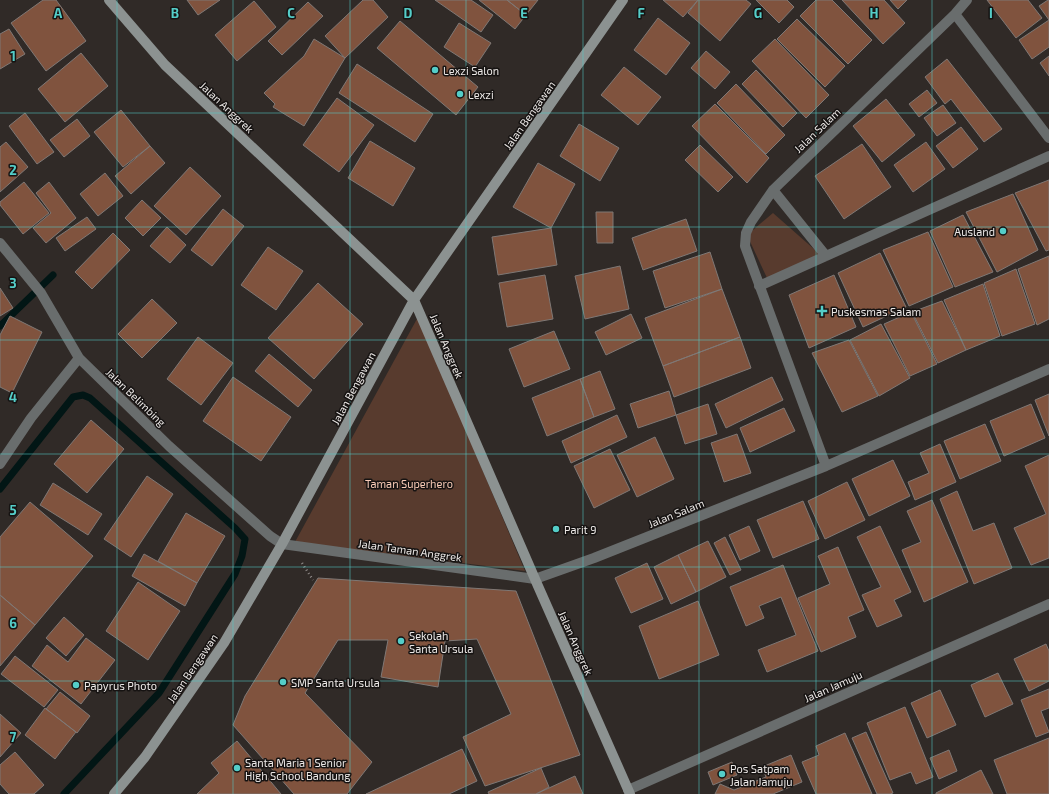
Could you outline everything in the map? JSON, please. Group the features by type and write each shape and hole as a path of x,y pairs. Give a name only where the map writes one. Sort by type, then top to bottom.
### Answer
{"street":[{"name":"Jalan Anggrek","path":"109,0 165,65 414,300 629,792"},
{"name":"Jalan Bengawan","path":"114,794 145,757 224,642 282,544 414,300 623,0"},
{"name":"Jalan Salam","path":"826,466 745,246 746,233 751,222 773,190 955,14 967,0"},
{"path":"955,14 1049,138"},
{"path":"759,286 1049,156"},
{"path":"773,190 826,256"},
{"name":"Jalan Belimbing","path":"0,243 36,286 79,358 169,446 270,536 282,544"},
{"path":"0,464 31,418 79,358"},
{"name":"Jalan Salam","path":"535,579 594,558 826,466 1049,369"},
{"name":"Jalan Taman Anggrek","path":"282,544 535,579"},
{"name":"Jalan Jamuju","path":"629,792 1049,604"}],"green space":[{"path":"773,213 823,257 767,278 747,235"},
{"name":"Taman Superhero","path":"418,317 525,571 295,542"}],"building":[{"path":"43,0 56,0 86,41 46,71 11,23"},
{"path":"187,0 220,0 198,15"},
{"path":"363,0 373,0 388,17 345,58 325,36"},
{"path":"435,0 471,0 493,15 481,32"},
{"path":"479,0 507,0 526,15 515,29"},
{"path":"507,0 538,0 526,15"},
{"path":"663,0 698,0 683,17"},
{"path":"698,0 746,0 751,4 720,41 688,13"},
{"path":"756,0 787,0 794,7 779,23"},
{"path":"816,0 832,0 872,40 848,64 800,16"},
{"path":"842,0 884,0 905,23 883,44"},
{"path":"890,0 907,0 898,9"},
{"path":"987,0 1028,0 1042,18 1016,38"},
{"path":"1049,0 1049,20 1039,6"},
{"path":"254,1 276,27 237,61 215,35"},
{"path":"308,2 323,16 282,55 268,41"},
{"path":"658,18 690,43 666,75 634,50"},
{"path":"797,19 845,66 825,87 777,39"},
{"path":"1049,20 1049,47 1032,59 1019,40"},
{"path":"400,21 478,87 456,115 377,48"},
{"path":"459,23 491,43 475,67 444,47"},
{"path":"9,29 25,54 0,69 0,34"},
{"path":"314,39 345,58 304,126 273,107 275,104 264,93 304,56"},
{"path":"775,39 829,95 806,118 752,61"},
{"path":"706,51 730,72 715,89 691,68"},
{"path":"81,53 108,86 65,122 38,89"},
{"path":"1049,56 1049,76 1040,63"},
{"path":"947,59 1002,129 984,142 951,99 945,104 925,77"},
{"path":"357,64 433,114 415,142 339,93"},
{"path":"624,67 661,97 638,125 601,95"},
{"path":"756,70 797,113 783,127 742,84"},
{"path":"736,84 785,135 766,154 717,103"},
{"path":"927,90 937,103 919,117 909,104"},
{"path":"337,98 374,125 339,172 303,145"},
{"path":"886,99 915,135 882,162 853,126"},
{"path":"715,104 769,158 747,183 692,126"},
{"path":"943,105 956,123 937,136 924,118"},
{"path":"121,110 150,146 123,167 94,132"},
{"path":"25,113 54,152 37,164 9,126"},
{"path":"77,119 90,136 64,157 50,140"},
{"path":"579,124 619,148 600,181 560,156"},
{"path":"961,127 978,149 953,168 936,146"},
{"path":"370,141 415,168 393,206 348,178"},
{"path":"6,142 28,167 0,192 0,147"},
{"path":"926,142 945,169 913,192 894,165"},
{"path":"862,144 891,187 844,219 815,176"},
{"path":"700,145 733,177 718,192 685,160"},
{"path":"150,146 165,163 131,194 115,176"},
{"path":"538,163 575,184 551,228 513,207"},
{"path":"190,167 221,196 186,235 154,206"},
{"path":"105,173 123,196 98,216 80,194"},
{"path":"1049,180 1049,250 1046,251 1015,193"},
{"path":"24,182 49,213 23,234 0,205 0,202"},
{"path":"49,182 76,218 46,243 33,228 51,213 36,193"},
{"name":"Ausland","path":"1013,194 1038,250 997,272 966,212"},
{"path":"142,200 161,218 143,236 125,218"},
{"path":"223,209 244,226 212,266 191,250"},
{"path":"596,212 613,212 613,243 597,243"},
{"path":"963,215 993,272 955,287 930,231"},
{"path":"87,217 96,229 65,251 56,238"},
{"path":"686,219 697,251 643,270 632,238"},
{"path":"167,227 186,245 170,263 150,246"},
{"path":"551,228 557,265 498,275 492,237"},
{"path":"928,232 953,287 909,306 883,250"},
{"path":"113,233 130,250 92,289 75,272"},
{"path":"268,247 303,271 276,310 241,285"},
{"path":"710,252 722,289 665,308 653,271"},
{"path":"880,253 906,307 863,327 838,273"},
{"path":"1049,256 1049,319 1037,325 1018,269"},
{"path":"620,266 629,309 585,319 575,276"},
{"path":"1016,269 1035,324 1002,336 984,283"},
{"path":"545,275 553,319 507,327 499,283"},
{"name":"Puskesmas Salam","path":"834,275 856,327 809,348 789,295"},
{"path":"318,283 363,324 314,379 268,338"},
{"path":"983,284 1000,336 966,350 944,300"},
{"path":"0,288 13,308 0,316"},
{"path":"722,289 740,337 663,366 645,318"},
{"path":"152,299 177,323 142,358 118,334"},
{"path":"942,301 966,350 938,363 912,312"},
{"path":"911,312 937,364 910,376 884,324"},
{"path":"631,314 642,338 606,355 595,332"},
{"path":"10,316 42,332 12,393 0,387 0,335"},
{"path":"881,324 910,378 879,396 850,340"},
{"path":"554,331 570,369 524,387 509,349"},
{"path":"198,337 233,363 201,405 167,379"},
{"path":"740,337 751,368 674,397 663,366"},
{"path":"849,340 878,396 842,412 812,353"},
{"path":"269,354 312,390 298,407 255,371"},
{"path":"600,371 615,409 594,417 580,379"},
{"path":"233,377 291,417 261,461 203,421"},
{"path":"772,377 783,400 726,428 715,404"},
{"path":"580,379 594,417 547,436 532,398"},
{"path":"669,391 676,415 638,428 630,404"},
{"path":"1049,394 1049,436 1035,400"},
{"path":"708,404 717,434 685,444 676,415"},
{"path":"1031,404 1045,438 1004,456 990,421"},
{"path":"784,408 795,431 750,452 740,428"},
{"path":"617,415 627,437 571,463 562,441"},
{"path":"91,420 124,449 87,493 54,464"},
{"path":"985,424 1001,461 960,479 944,441"},
{"path":"737,434 751,473 724,482 711,443"},
{"path":"655,437 674,479 637,497 617,455"},
{"path":"940,444 956,482 915,500 908,482 929,473 920,453"},
{"path":"610,449 630,490 594,508 574,466"},
{"path":"1049,455 1049,558 1031,565 1014,528 1046,514 1025,466"},
{"path":"893,460 910,496 869,516 852,479"},
{"path":"147,476 173,494 131,557 104,539"},
{"path":"847,482 865,520 825,539 808,501"},
{"path":"53,483 102,514 88,535 40,505"},
{"path":"957,491 973,531 994,523 1012,568 974,584 940,499"},
{"path":"932,500 968,582 924,602 902,550 921,542 907,511"},
{"path":"803,501 819,539 773,558 757,520"},
{"path":"30,502 93,556 35,625 0,595 0,537"},
{"path":"186,513 225,536 197,583 158,561"},
{"path":"749,526 760,551 740,560 729,535"},
{"path":"880,526 911,592 894,600 902,616 877,627 862,595 881,587 857,537"},
{"path":"725,537 741,570 730,575 714,543"},
{"path":"708,541 726,577 696,592 678,555"},
{"path":"838,547 864,610 848,617 856,637 821,652 798,598 830,584 818,556"},
{"path":"144,554 197,583 185,606 132,576"},
{"path":"678,555 696,592 671,604 654,567"},
{"path":"647,563 663,599 631,613 615,578"},
{"path":"783,565 818,651 767,672 758,650 796,635 781,597 759,606 764,618 746,626 730,587"},
{"name":"SMP Santa Ursula","path":"318,578 516,591 580,755 485,786 463,737 511,714 477,639 445,641 438,687 381,677 388,640 338,640 305,693 372,762 347,794 294,794 233,725 245,696"},
{"path":"138,582 180,611 148,660 106,631"},
{"path":"0,595 35,625 0,666"},
{"path":"698,601 719,655 659,679 639,626"},
{"path":"64,617 84,635 66,656 46,638"},
{"name":"Papyrus Photo","path":"86,638 115,660 81,704 32,666 47,645 68,662"},
{"path":"1046,644 1049,651 1049,681 1029,691 1014,659"},
{"path":"15,656 58,690 44,707 1,674"},
{"path":"998,673 1013,704 985,717 971,685"},
{"path":"1049,689 1049,708 1041,711 1049,732 1036,737 1021,700"},
{"path":"940,690 956,725 927,738 911,703"},
{"path":"60,692 90,716 77,733 46,709"},
{"path":"905,707 933,777 916,784 911,772 890,780 867,723"},
{"path":"45,708 76,732 55,759 25,735"},
{"path":"0,714 21,733 0,757"},
{"path":"866,732 893,793 877,794 852,738"},
{"path":"845,733 872,794 816,794 802,762 819,755 816,746"},
{"path":"1049,738 1049,794 1007,794 994,760"},
{"name":"Santa Maria 1 Senior High School Bandung","path":"237,741 281,794 197,794 219,773 211,763"},
{"path":"462,749 477,781 449,794 366,794"},
{"path":"949,750 957,771 939,779 930,758"},
{"path":"15,752 44,785 34,794 9,794 0,784 0,765"},
{"path":"791,755 802,782 773,794 715,794 720,784 734,790 766,777 762,767"},
{"name":"Pos Satpam Jalan Jamuju","path":"732,762 737,775 713,785 708,772"},
{"path":"541,768 549,787 536,794 489,794 488,792"},
{"path":"981,770 993,794 936,794 936,793"},
{"path":"575,776 583,794 536,794"}],"waterway":[{"path":"0,326 53,275"},
{"path":"0,489 73,397 83,395 90,398 235,528 245,539 242,556 235,574 159,693 64,794"}],"place":[{"name":"Lexzi Salon","path":"435,70"},
{"name":"Lexzi","path":"460,94"},
{"name":"Ausland","path":"1003,231"},
{"name":"Puskesmas Salam","path":"822,311"},
{"name":"Parit 9","path":"556,529"},
{"name":"Sekolah Santa Ursula","path":"401,641"},
{"name":"SMP Santa Ursula","path":"283,682"},
{"name":"Papyrus Photo","path":"76,685"},
{"name":"Santa Maria 1 Senior High School Bandung","path":"237,768"},
{"name":"Pos Satpam Jalan Jamuju","path":"722,774"}]}
